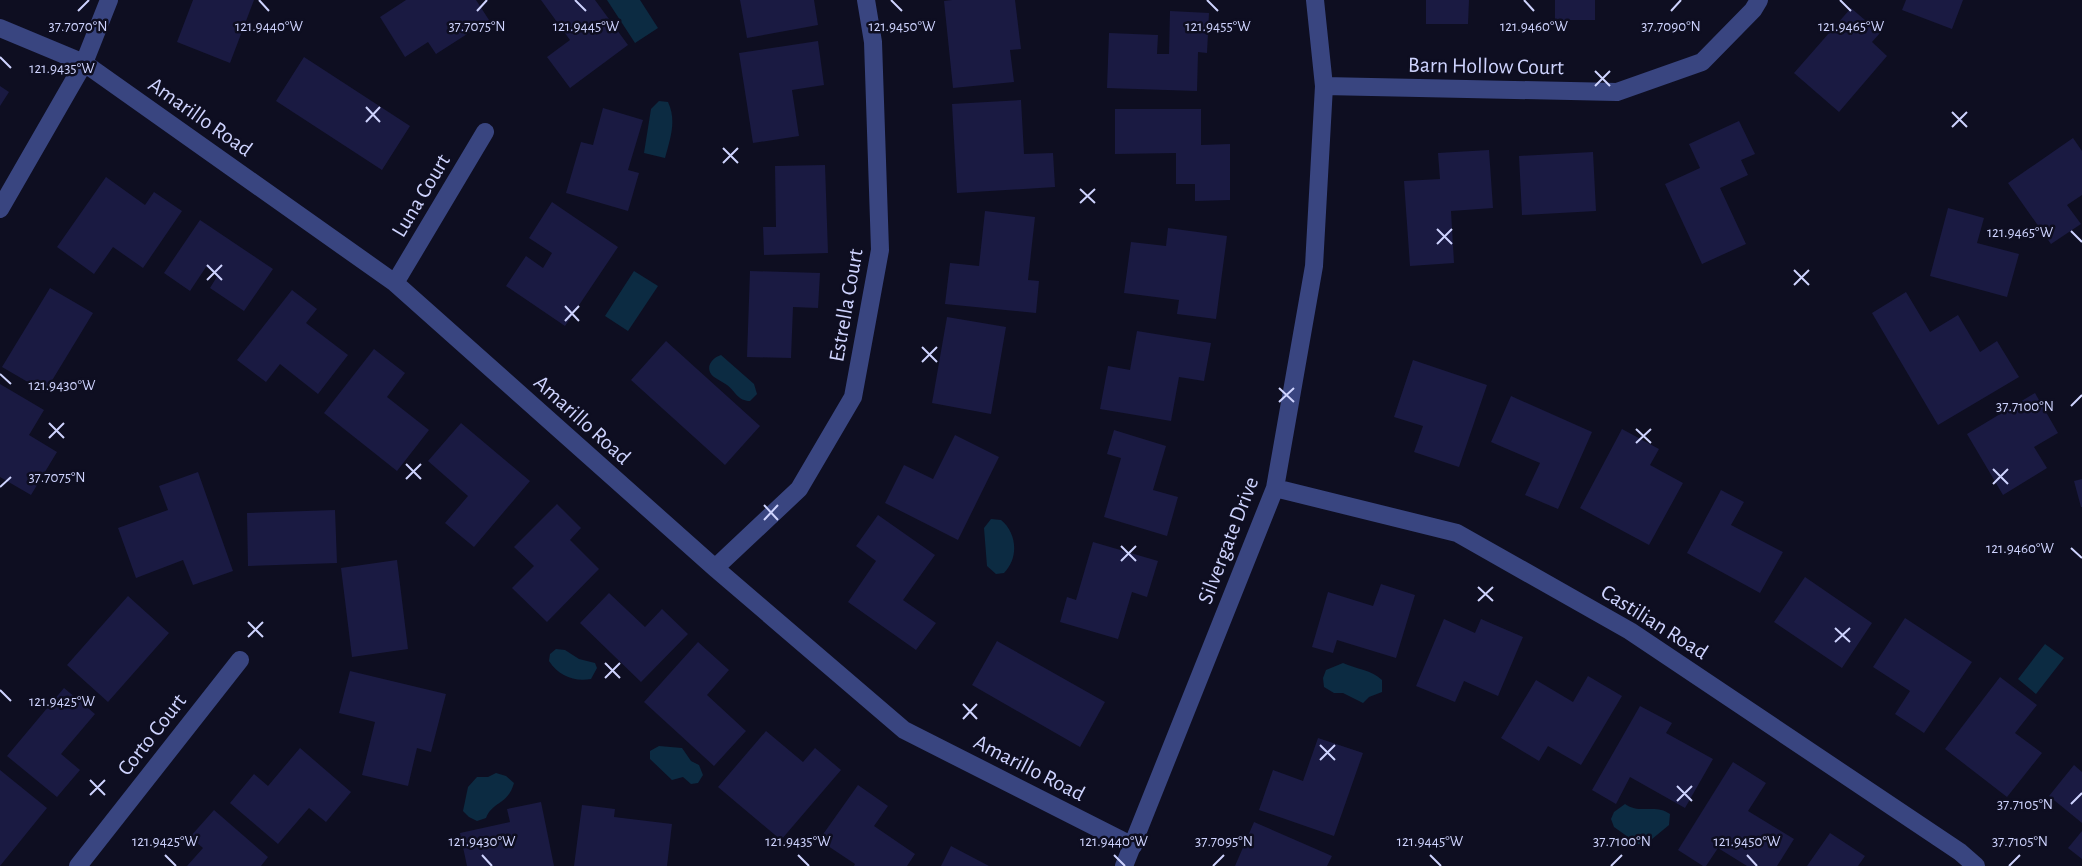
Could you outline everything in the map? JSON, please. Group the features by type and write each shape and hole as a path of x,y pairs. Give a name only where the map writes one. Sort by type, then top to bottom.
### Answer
{"street":[{"path":"0,209 84,63 109,0"},
{"name":"Estrella Court","path":"715,568 799,489 853,397 880,250 873,42 866,0"},
{"name":"Silvergate Drive","path":"1124,866 1275,488 1314,266 1323,86 1315,0"},
{"name":"Barn Hollow Court","path":"1323,86 1617,92 1702,62 1753,10 1759,0"},
{"name":"Amarillo Road","path":"0,28 84,63 395,283 715,568 904,730 1133,846"},
{"name":"Luna Court","path":"395,283 485,132"},
{"name":"Castilian Road","path":"1275,488 1457,533 1630,631 1950,846 1976,866"},
{"name":"Corto Court","path":"78,866 240,660"}],"water":[{"path":"607,0 640,0 658,28 635,43"},
{"path":"659,101 668,102 672,116 672,130 665,158 644,153 651,109"},
{"path":"634,271 658,286 628,331 605,316"},
{"path":"721,355 754,384 757,394 750,401 740,398 709,371 710,364"},
{"path":"991,519 1001,520 1013,539 1014,553 1004,573 996,574 987,566 984,528"},
{"path":"2045,644 2064,658 2036,694 2018,679"},
{"path":"556,649 565,650 579,659 595,663 597,668 591,679 573,679 557,671 549,661 550,654"},
{"path":"1343,663 1378,677 1382,680 1382,692 1369,697 1363,703 1324,687 1323,678 1326,670"},
{"path":"659,746 682,748 691,761 699,765 703,775 698,783 691,784 683,777 672,780 650,759 650,751"},
{"path":"496,773 506,776 514,783 508,795 492,808 486,818 477,821 469,817 463,811 468,787 477,777 488,777"},
{"path":"1625,804 1637,809 1664,811 1670,814 1669,825 1646,844 1638,844 1614,827 1611,819 1614,812"}],"building":[{"path":"193,0 254,0 230,63 177,42"},
{"path":"406,0 476,0 489,20 436,54 428,42 405,57 380,17"},
{"path":"541,0 595,0 628,45 570,88 547,57 570,40"},
{"path":"740,0 814,0 818,25 747,38"},
{"path":"1015,0 1021,49 1010,50 1014,82 953,88 944,1"},
{"path":"1426,0 1469,0 1468,24 1426,24"},
{"path":"1555,0 1595,0 1595,20 1555,20"},
{"path":"1906,0 1963,0 1952,29 1902,10"},
{"path":"1851,8 1880,33 1872,42 1887,56 1839,112 1794,73"},
{"path":"1170,11 1209,13 1207,53 1198,52 1197,91 1107,88 1109,33 1158,35 1157,54 1169,54"},
{"path":"818,41 824,85 792,90 799,136 753,143 739,53"},
{"path":"304,57 410,126 382,170 276,101"},
{"path":"0,86 9,92 0,106"},
{"path":"1021,100 1024,154 1053,153 1055,187 957,193 952,104"},
{"path":"603,108 643,120 628,170 639,173 628,211 566,193 581,142 593,145"},
{"path":"1115,109 1201,109 1201,145 1230,144 1230,200 1195,201 1195,184 1176,184 1176,153 1115,154"},
{"path":"1739,121 1755,154 1741,160 1748,175 1720,188 1746,244 1702,264 1665,184 1700,168 1689,144"},
{"path":"2073,138 2082,151 2082,195 2067,205 2081,224 2051,244 2008,183"},
{"path":"1489,150 1493,208 1451,211 1454,263 1410,266 1404,181 1440,179 1438,153"},
{"path":"1593,152 1596,211 1522,215 1519,156"},
{"path":"825,165 828,253 764,255 763,227 776,227 775,166"},
{"path":"106,177 145,205 154,192 182,211 143,268 113,247 94,274 57,247"},
{"path":"552,202 618,247 565,326 506,286 526,256 543,268 552,253 529,238"},
{"path":"1948,208 1984,218 1977,243 2019,254 2007,297 1930,276"},
{"path":"985,211 1035,217 1028,280 1039,281 1036,313 945,304 950,263 979,266"},
{"path":"200,220 273,269 244,311 210,288 218,275 206,267 190,291 164,273"},
{"path":"1168,228 1227,236 1216,319 1177,314 1179,300 1124,293 1131,242 1166,246"},
{"path":"750,271 820,273 818,308 793,307 791,358 747,357"},
{"path":"50,288 93,313 45,392 2,367"},
{"path":"292,290 317,309 306,323 348,355 318,394 280,364 266,382 237,360"},
{"path":"1906,292 1930,332 1958,315 1980,352 1997,341 2019,377 1938,425 1872,313"},
{"path":"947,317 1006,327 991,414 932,403"},
{"path":"1137,331 1211,343 1204,381 1179,377 1171,421 1100,409 1108,366 1130,370"},
{"path":"666,341 760,426 725,465 631,380"},
{"path":"374,349 405,373 387,397 429,430 397,471 324,413"},
{"path":"1413,360 1487,385 1459,467 1414,452 1423,426 1394,417"},
{"path":"0,384 44,410 29,435 57,452 31,495 0,477"},
{"path":"2035,393 2058,433 2034,447 2047,468 2003,495 1967,434"},
{"path":"1511,396 1592,432 1558,509 1525,495 1540,463 1491,442"},
{"path":"461,423 530,481 474,547 445,523 468,496 428,461"},
{"path":"1622,429 1659,449 1650,465 1683,483 1649,545 1580,508"},
{"path":"1114,430 1166,446 1153,490 1178,497 1167,536 1104,517 1121,458 1107,454"},
{"path":"955,435 999,457 958,540 885,503 904,465 933,479"},
{"path":"198,472 233,571 193,585 183,560 136,578 118,528 168,510 159,486"},
{"path":"2082,479 2082,507 2081,507 2074,481"},
{"path":"1721,490 1744,502 1731,525 1783,552 1760,593 1687,553"},
{"path":"557,504 581,528 570,540 599,569 547,622 512,588 534,566 514,547"},
{"path":"335,510 337,563 248,566 247,513"},
{"path":"878,515 935,555 903,600 936,623 916,650 848,602 876,561 856,546"},
{"path":"1093,542 1158,561 1147,597 1132,592 1118,639 1060,622 1067,597 1076,600"},
{"path":"397,560 408,649 352,657 341,568"},
{"path":"1805,577 1872,623 1842,668 1774,622"},
{"path":"1381,584 1415,595 1396,658 1337,640 1333,653 1312,647 1328,592 1373,606"},
{"path":"609,593 645,627 662,609 688,634 641,682 580,623"},
{"path":"128,596 169,633 108,702 67,665"},
{"path":"1905,618 1972,662 1924,733 1895,714 1910,691 1873,667"},
{"path":"1444,619 1475,633 1481,619 1523,637 1498,696 1464,681 1455,702 1416,686"},
{"path":"997,641 1105,702 1080,747 972,685"},
{"path":"698,642 729,670 707,695 746,731 714,766 644,702"},
{"path":"350,671 446,694 431,752 417,748 408,786 362,775 375,722 339,713"},
{"path":"1588,676 1622,696 1581,765 1548,746 1539,761 1501,738 1536,680 1573,702"},
{"path":"2000,677 2037,705 2015,733 2042,753 2007,797 1945,749"},
{"path":"64,688 95,714 61,754 80,770 57,797 7,756"},
{"path":"1640,706 1672,723 1666,733 1713,759 1685,808 1630,777 1616,804 1592,790"},
{"path":"766,731 803,762 815,748 841,770 781,840 718,787"},
{"path":"1318,738 1363,753 1334,836 1259,810 1273,770 1303,781"},
{"path":"300,748 351,792 326,822 309,808 278,844 230,803 254,774 268,786"},
{"path":"1733,762 1766,783 1748,811 1794,839 1777,866 1747,866 1718,848 1706,866 1703,866 1678,850"},
{"path":"2074,765 2082,772 2082,823 2049,796"},
{"path":"0,770 47,808 0,866"},
{"path":"858,785 888,806 874,826 915,854 907,866 854,866 855,864 819,840"},
{"path":"541,802 554,866 467,866 460,833 510,822 507,809"},
{"path":"582,805 615,809 614,817 672,824 667,866 574,866"},
{"path":"214,810 268,857 261,866 187,866 203,848 190,837"},
{"path":"1254,822 1332,856 1327,866 1235,866"},
{"path":"2082,831 2082,859 2068,848"},
{"path":"1830,833 1865,856 1858,866 1807,866"},
{"path":"951,846 989,866 941,866"}]}
